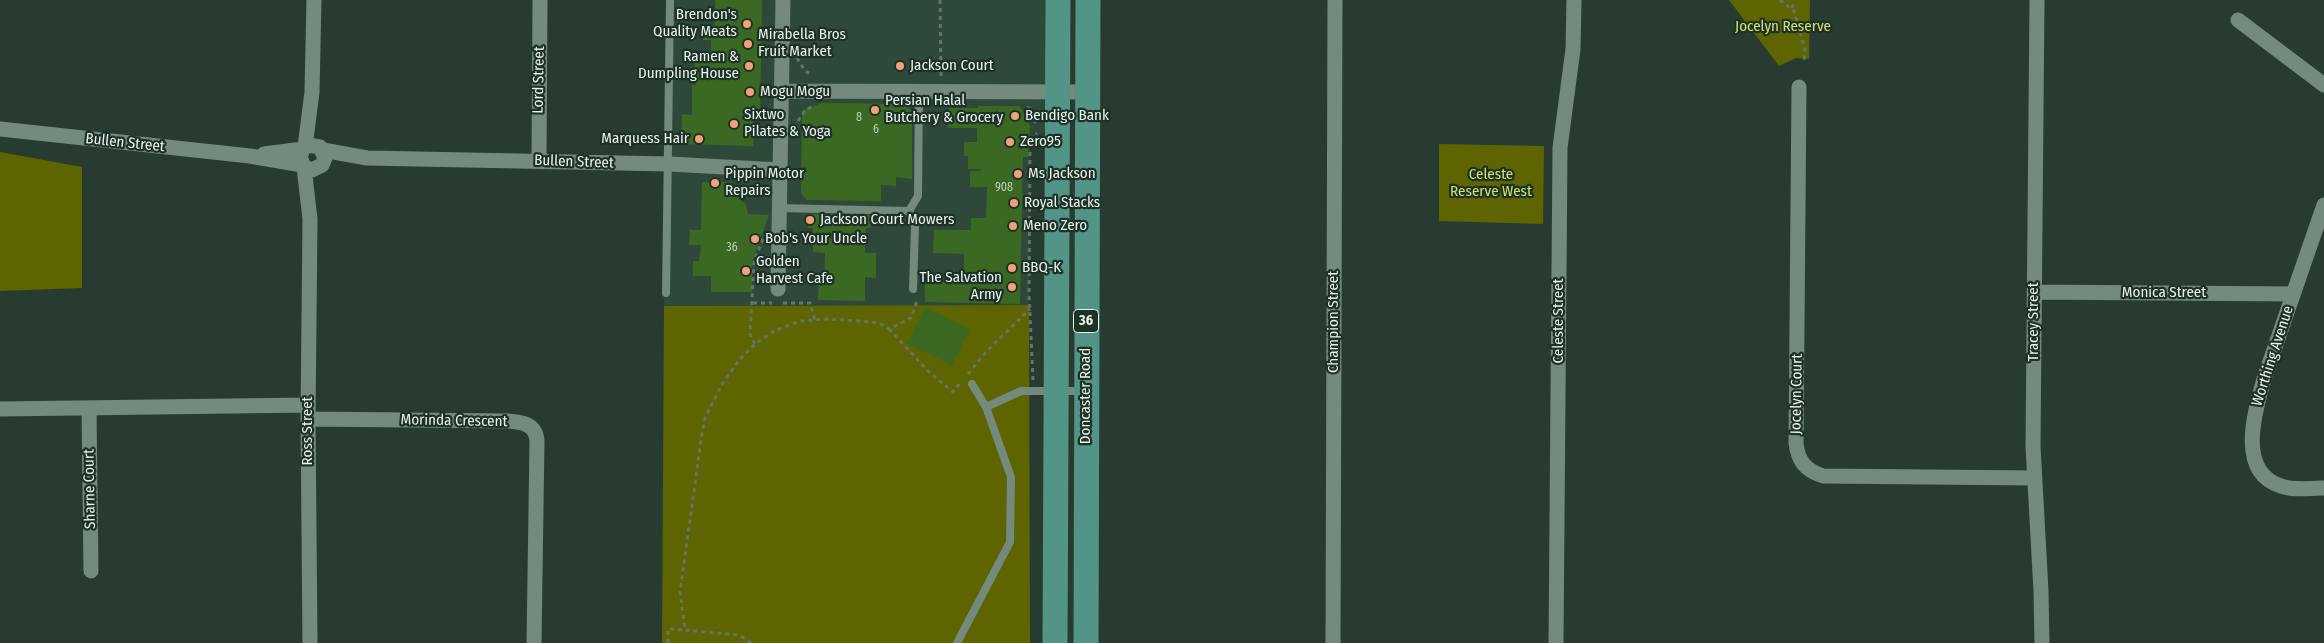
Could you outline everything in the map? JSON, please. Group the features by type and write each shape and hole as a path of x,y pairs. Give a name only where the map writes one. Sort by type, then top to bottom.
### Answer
{"main road":[{"name":"Doncaster Road","path":"1056,643 1044,391 1058,93 1058,0"},
{"name":"Doncaster Road","path":"1086,643 1086,92 1088,0"}],"street":[{"path":"312,92 325,158 312,167 300,157 304,148 312,92 314,0"},
{"name":"Lord Street","path":"539,161 540,0"},
{"path":"778,289 783,0"},
{"name":"Champion Street","path":"1333,643 1335,0"},
{"name":"Celeste Street","path":"1556,643 1560,148 1573,49 1574,0"},
{"name":"Tracey Street","path":"2037,0 2034,478 2041,591 2042,643"},
{"path":"2238,20 2324,85"},
{"name":"Jocelyn Court","path":"1799,87 1796,443 1799,460 1806,469 1823,476 2034,478"},
{"path":"781,91 1086,92"},
{"name":"Bullen Street","path":"0,129 250,156 312,167 368,158"},
{"path":"304,148 312,144 322,149"},
{"name":"Bullen Street","path":"250,156 304,148"},
{"name":"Bullen Street","path":"322,149 368,158 669,164 780,170"},
{"name":"Ross Street","path":"310,643 308,412 312,167"},
{"name":"Worthing Avenue","path":"2324,205 2256,406 2253,448 2258,467 2263,474 2276,484 2290,488 2324,488"},
{"name":"Monica Street","path":"2034,292 2293,294"},
{"name":"Morinda Crescent","path":"0,409 89,408 308,412 524,423 532,428 536,434 537,441 534,643"},
{"name":"Sharne Court","path":"89,408 91,570"}],"lane":[{"path":"666,293 670,0"},
{"path":"909,211 918,196 919,92"},
{"path":"779,208 909,211"},
{"path":"909,211 915,226 913,289"},
{"path":"957,643 1010,542 1011,477 986,407 972,384"},
{"path":"986,407 1021,391 1086,391"}],"path":[{"path":"940,0 941,92"},
{"path":"1780,0 1792,8"},
{"path":"1794,0 1792,8 1805,48 1804,60"},
{"path":"782,59 797,58 805,72 821,79 820,91"},
{"path":"1020,108 1029,108 1033,114 1038,131 1030,142 1030,309 1044,391"},
{"path":"889,329 911,318 916,304 913,289"},
{"path":"753,303 810,303 815,320"},
{"path":"685,630 680,592 702,433 713,400 730,371 755,344 774,331 800,320 879,323 889,329 930,373 953,392 986,352 1030,309"},
{"path":"668,643 668,629 739,634 751,643"}],"shaded area":[{"path":"666,0 1048,0 1047,129 1030,143 1029,305 664,306"}],"green space":[{"name":"Jocelyn Reserve","path":"1729,0 1810,0 1809,59 1796,58 1779,66"},
{"name":"Celeste Reserve West","path":"1439,144 1544,146 1543,224 1439,221"},
{"path":"0,152 82,167 82,288 0,291"},
{"path":"1029,305 1030,643 662,643 664,306"}],"building":[{"path":"715,0 762,0 760,116 753,116 753,146 681,144 682,114 692,115 692,85 696,85 694,55 711,55 711,40 703,40 703,25 715,26"},
{"path":"822,103 906,104 912,112 912,179 896,177 896,186 881,185 881,201 807,200 801,193 802,110"},
{"path":"978,106 1020,106 1030,126 1028,157 1023,157 1020,304 925,302 925,278 964,279 964,254 933,253 934,230 971,230 971,218 986,218 987,187 970,187 970,171 980,171 981,169 968,169 968,156 964,156 964,142 977,142 977,128 948,128 949,108 978,108"},
{"path":"702,182 732,182 732,191 746,205 748,214 769,215 752,262 752,292 711,292 711,276 693,276 693,261 699,261 701,245 689,245 690,230 701,230"},
{"path":"808,214 871,215 871,228 866,228 865,253 876,253 876,278 865,277 865,301 818,300 819,276 824,277 825,253 813,252 813,228 808,228"},
{"path":"925,307 970,329 952,365 907,344"}],"place":[{"name":"Brendon's Quality Meats","path":"747,24"},
{"name":"Mirabella Bros Fruit Market","path":"748,44"},
{"name":"Ramen & Dumpling House","path":"749,66"},
{"name":"Jackson Court","path":"900,66"},
{"name":"Mogu Mogu","path":"750,92"},
{"name":"Persian Halal Butchery & Grocery","path":"875,110"},
{"name":"Bendigo Bank","path":"1015,116"},
{"name":"Sixtwo Pilates & Yoga","path":"734,124"},
{"name":"Marquess Hair","path":"699,139"},
{"name":"Zero95","path":"1010,142"},
{"name":"Ms Jackson","path":"1018,174"},
{"name":"Pippin Motor Repairs","path":"715,183"},
{"name":"Royal Stacks","path":"1014,203"},
{"name":"Jackson Court Mowers","path":"810,220"},
{"name":"Meno Zero","path":"1013,226"},
{"name":"Bob's Your Uncle","path":"755,239"},
{"name":"BBQ-K","path":"1012,268"},
{"name":"Golden Harvest Cafe","path":"746,271"},
{"name":"The Salvation Army","path":"1012,287"}]}
